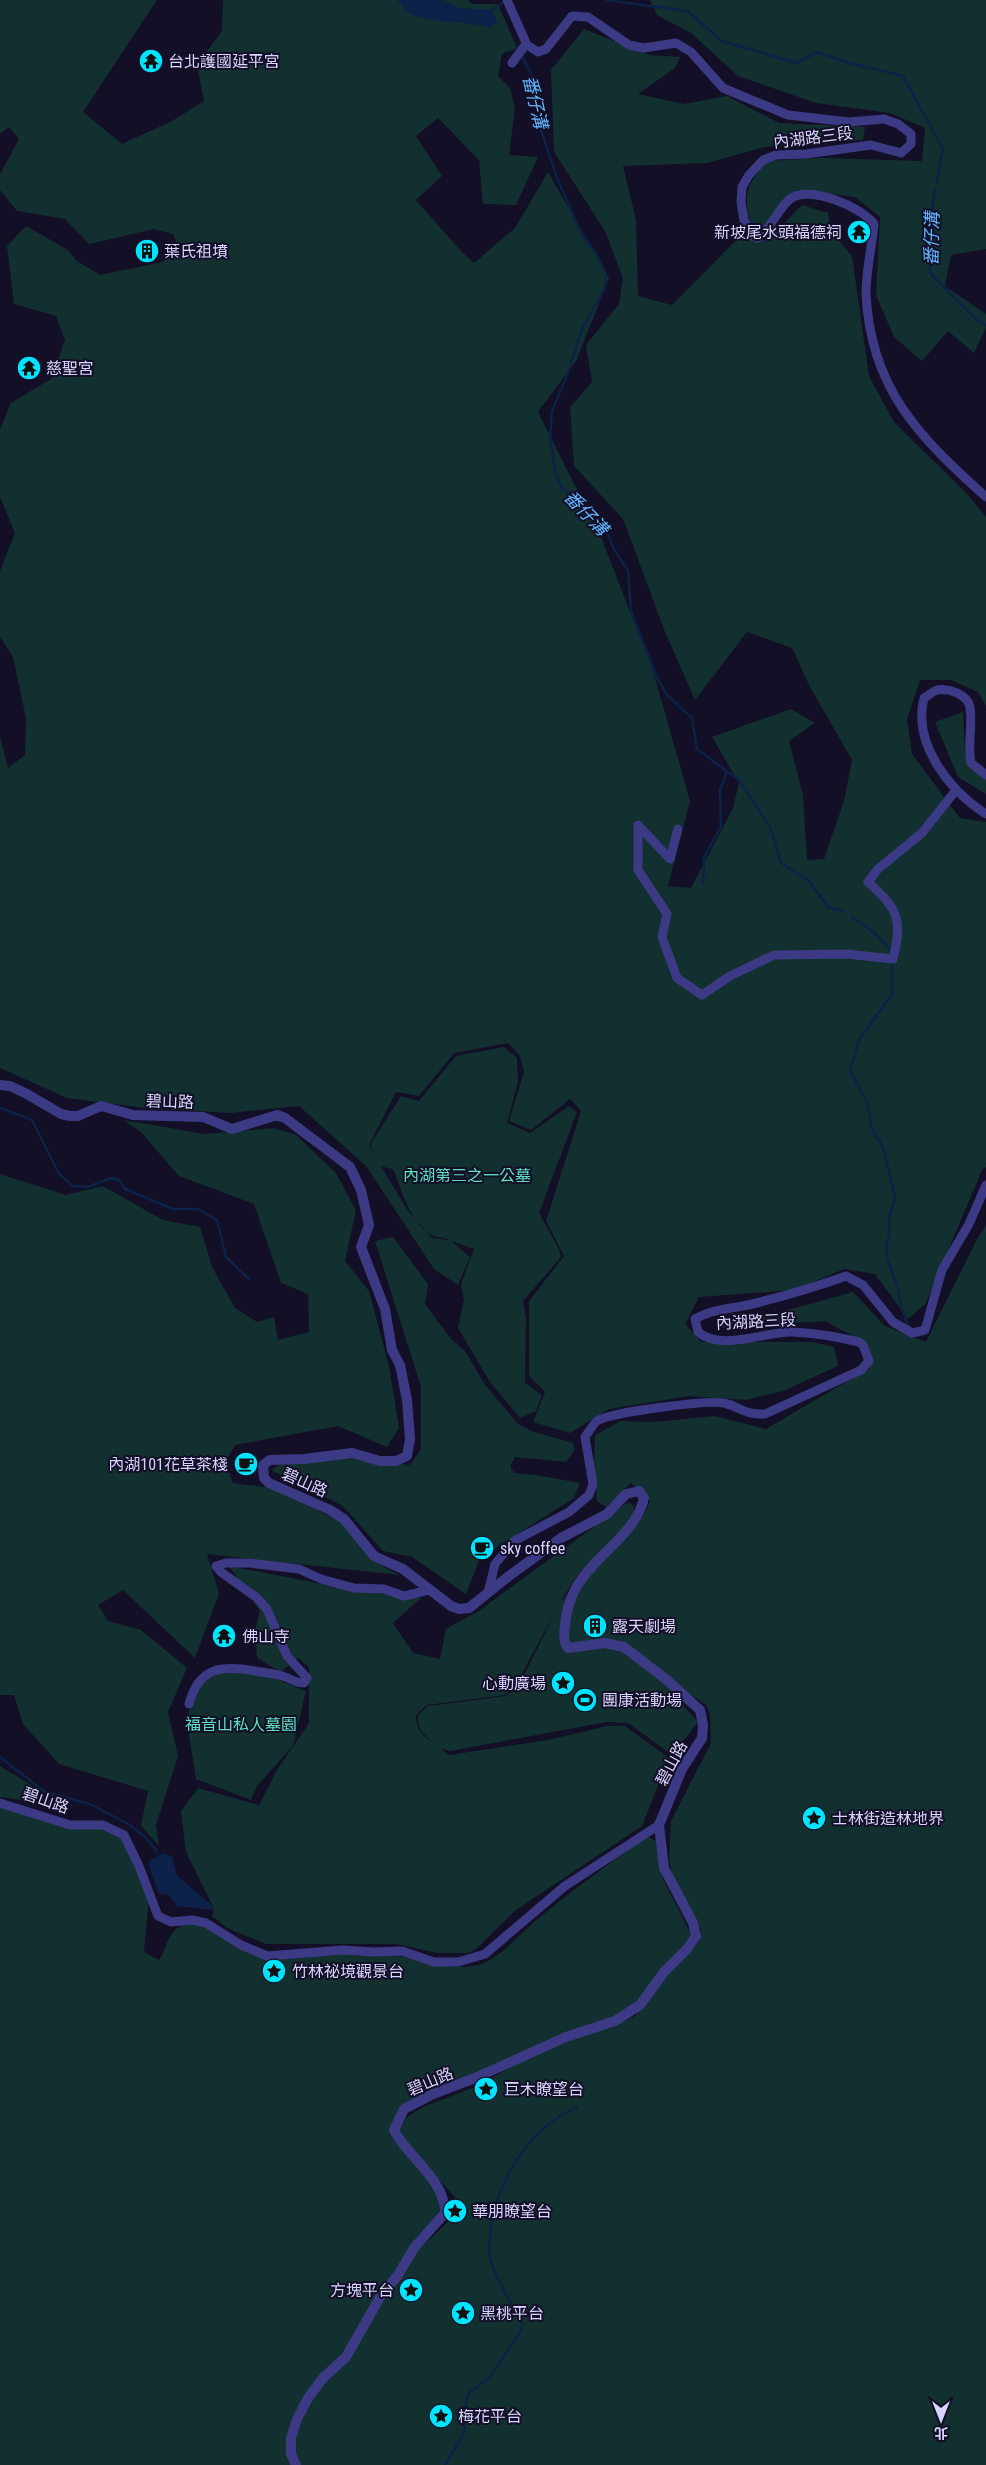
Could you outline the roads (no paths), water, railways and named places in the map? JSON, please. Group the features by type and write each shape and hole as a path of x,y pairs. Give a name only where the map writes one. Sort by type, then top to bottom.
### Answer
{"street":[{"path":"507,2 526,44 512,63"},
{"name":"內湖路三段","path":"526,44 538,52 546,49 572,16 584,15 629,45 636,47 676,43 691,52 723,88 788,114 849,122 884,118 898,124 911,134 911,144 901,153 871,145 806,154 776,155 763,160 749,175 742,187 741,202 744,220 752,236 758,238 791,198 805,195 842,201 869,218 874,224 866,291 876,358 894,398 909,418 940,456 986,497"},
{"path":"986,775 970,763 968,749 970,706 964,698 954,691 937,690 924,698 921,707 925,739 942,773 956,790 986,814"},
{"path":"678,829 670,859 638,825 638,870 667,914 662,937 676,978 702,995 730,976 774,955 847,954 893,959 900,932 890,902 868,882 878,869 922,833 956,790"},
{"name":"碧山路","path":"0,1085 10,1086 62,1114 70,1116 78,1116 101,1106 133,1115 203,1117 232,1129 277,1115 285,1118 350,1167 361,1190 369,1225 361,1247 385,1309 392,1350 400,1365 407,1400 410,1439 407,1456 396,1461 380,1461 352,1453 304,1459 270,1460 263,1465 263,1474 269,1483 317,1502 344,1519 374,1556 403,1569 451,1606 459,1609 469,1608 562,1538 607,1514 626,1494 639,1491 644,1498 642,1506 632,1524 577,1585 569,1605 564,1639 568,1648 605,1643 624,1647 667,1680 700,1710 703,1725 702,1738 682,1769 659,1825 664,1868 692,1923 696,1936 687,1949 664,1972 640,2005 615,2022 566,2038 475,2078 433,2094 404,2109 394,2130 400,2142 424,2168 438,2189 445,2203 445,2212 414,2248 398,2275 380,2297 346,2357 323,2378 308,2398 297,2419 291,2438 291,2454 296,2465"},
{"name":"內湖路三段","path":"488,1593 495,1564 514,1540 569,1512 589,1495 593,1484 585,1436 597,1421 627,1413 662,1408 724,1403 750,1415 765,1414 861,1370 869,1361 863,1345 859,1342 792,1332 737,1340 706,1339 698,1332 696,1319 707,1312 746,1306 808,1290 846,1276 863,1285 893,1322 912,1333 925,1330 942,1270 969,1224 986,1185"},
{"path":"189,1704 194,1688 206,1674 222,1669 233,1667 284,1676 294,1682 304,1684 306,1678 287,1656 267,1609 256,1597 220,1572 216,1566 226,1562 299,1569 321,1579 354,1588 384,1589 404,1596 429,1590"},
{"name":"碧山路","path":"0,1803 70,1825 102,1825 124,1835 139,1866 158,1916 172,1922 192,1920 206,1923 241,1945 267,1956 343,1950 374,1952 402,1950 434,1962 458,1962 485,1954 565,1886 659,1825"}],"water":[{"path":"397,0 443,0 458,8 492,10 497,23 489,28 420,17 409,13"},
{"path":"162,1853 172,1856 177,1876 212,1905 213,1910 175,1906 175,1902 168,1895 159,1894 148,1864 152,1858 155,1859 157,1855 160,1856"}],"waterway":[{"name":"番仔溝","path":"606,0 687,11 722,41 796,63 818,52 849,63 903,76 943,149 937,182"},
{"name":"番仔溝","path":"490,11 506,1"},
{"name":"番仔溝","path":"522,56 533,78 539,124 557,178 581,233 596,253 606,274 605,288 582,329 566,378 552,411 550,436 556,475 562,488 596,515 605,527 613,547 628,571 631,611 657,678 667,695 692,718 697,749 740,781 770,827 781,863 809,881 828,907 845,911"},
{"name":"番仔溝","path":"935,190 929,227 930,273 976,319 986,325"},
{"path":"703,883 704,857 721,827 720,790 727,771"},
{"path":"852,917 876,934 892,952"},
{"path":"892,960 892,994 859,1040 850,1071 867,1102 872,1129 883,1147 891,1180 895,1199 889,1216 889,1237 886,1246 887,1259 898,1287 901,1306 908,1327"},
{"path":"0,1108 32,1120 59,1174 73,1186 88,1187 111,1178 119,1180 125,1189 173,1209 198,1209 217,1220 226,1257 249,1279"},
{"path":"0,1757 45,1792 90,1804 130,1825 145,1837 157,1851"},
{"path":"445,2465 465,2431 461,2416 470,2392 489,2378 521,2331 522,2324 499,2281 490,2258 492,2223 502,2188 519,2157 542,2130 563,2114 577,2107"}],"place":[{"name":"台北護國延平宮","path":"151,61"},
{"name":"新坡尾水頭福德祠","path":"859,232"},
{"name":"葉氏祖墳","path":"147,251"},
{"name":"慈聖宮","path":"29,368"},
{"name":"內湖101花草茶棧","path":"246,1464"},
{"name":"sky coffee","path":"482,1548"},
{"name":"露天劇場","path":"595,1626"},
{"name":"佛山寺","path":"224,1636"},
{"name":"心動廣場","path":"563,1683"},
{"name":"團康活動場","path":"585,1700"},
{"name":"士林街造林地界","path":"814,1818"},
{"name":"竹林祕境觀景台","path":"274,1971"},
{"name":"巨木瞭望台","path":"486,2089"},
{"name":"華朋瞭望台","path":"455,2211"},
{"name":"方塊平台","path":"411,2290"},
{"name":"黑桃平台","path":"463,2313"},
{"name":"梅花平台","path":"441,2416"}],"park label":[{"name":"內湖第三之一公墓","path":"467,1175"},
{"name":"福音山私人墓園","path":"241,1724"}]}
